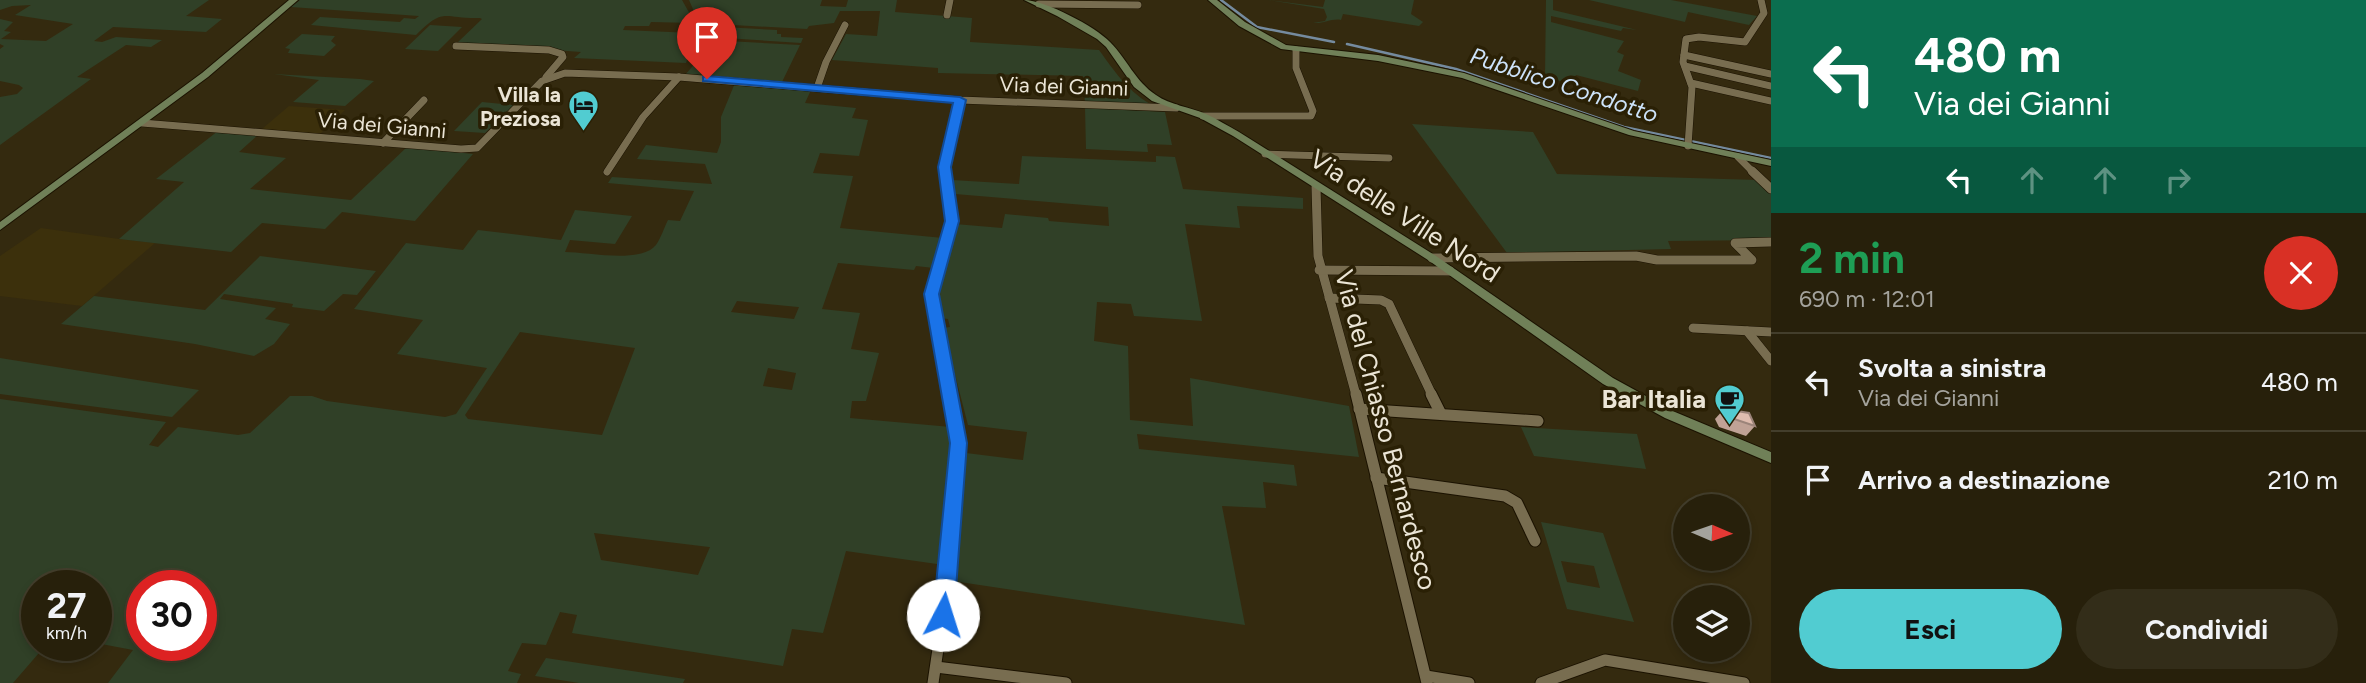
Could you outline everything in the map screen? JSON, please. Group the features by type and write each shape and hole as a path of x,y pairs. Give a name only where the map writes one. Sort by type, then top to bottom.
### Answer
{"street":[{"path":"0,227 142,123 294,0"},
{"path":"947,15 950,0"},
{"path":"1212,0 1261,36 1296,50 1378,58 1464,76 1632,133 1771,163"},
{"path":"1687,143 1691,83 1685,66 1685,43 1689,38 1748,40 1764,13 1761,0"},
{"path":"1033,2 1138,5"},
{"name":"Via delle Ville Nord","path":"1033,2 1100,37 1138,85 1155,99 1203,116 1265,154 1432,258 1637,399 1771,458"},
{"path":"817,88 826,62 845,25"},
{"path":"456,46 549,50 562,54 558,64 542,81"},
{"path":"1203,116 1311,116 1313,111 1296,68 1296,50"},
{"path":"1684,55 1771,74"},
{"path":"1685,66 1771,86"},
{"name":"Via dei Gianni","path":"142,123 461,149 477,148 542,81 565,73 679,77 960,100 1177,108"},
{"path":"607,172 643,117 679,77"},
{"path":"1691,83 1771,101"},
{"path":"383,143 424,100"},
{"path":"933,683 943,615 959,443 932,294 952,221 945,167 960,100"},
{"path":"1265,154 1389,158"},
{"path":"1738,157 1771,189"},
{"name":"Via del Chiasso Bernardesco","path":"1316,187 1314,232 1319,270 1338,321 1427,679"},
{"path":"1432,258 1624,256 1669,260 1752,260 1735,243 1771,242"},
{"path":"1319,270 1450,271"},
{"path":"1329,298 1381,300 1389,304 1441,414"},
{"path":"1693,328 1771,332"},
{"path":"1747,331 1771,360"},
{"path":"1359,409 1538,421"},
{"path":"1376,478 1505,496 1517,503 1535,541"},
{"path":"1541,683 1605,660 1744,683"},
{"path":"936,667 1066,683"},
{"path":"1427,679 1469,683"}],"shaded area":[{"path":"289,106 345,110 320,134 262,129"},
{"path":"41,228 155,243 82,306 0,296 0,256"}],"green space":[{"path":"0,0 209,0 186,16 222,19 206,32 113,27 94,41 102,42 116,37 162,40 151,47 126,45 77,77 91,79 0,145 0,97 17,94 23,88 0,81 0,49 4,46 0,44 0,19 13,22 4,31 11,32 1,39 46,41 73,24 15,15 31,5 0,10"},
{"path":"300,0 682,0 695,23 651,22 649,26 625,26 623,30 693,33 699,23 689,0 822,0 820,6 846,7 848,0 897,0 895,12 972,18 970,42 1099,50 1130,88 1154,106 1085,103 1083,76 938,73 938,68 832,60 846,34 877,36 880,11 840,11 834,23 809,26 807,29 715,24 714,31 720,31 723,27 777,30 781,37 803,38 801,43 710,37 709,40 800,45 782,82 684,76 699,59 699,48 693,60 687,60 686,63 574,58 581,52 457,43 482,19 480,18 439,17 416,35 311,25 320,17 400,22 404,18 415,19 419,16 291,7"},
{"path":"1268,0 1323,7 1325,0 1414,0 1411,14 1423,22 1419,26 1343,14 1341,20 1313,23 1325,21 1327,17 1324,9"},
{"path":"1546,0 1553,0 1553,10 1637,30 1623,28 1621,31 1551,16 1551,22 1624,41 1617,52 1624,55 1618,71 1641,80 1638,91 1576,75 1571,84 1545,77"},
{"path":"1589,0 1671,0 1757,16 1749,25 1688,12 1685,22"},
{"path":"430,25 462,27 438,51 405,49"},
{"path":"302,34 335,36 331,41 336,45 324,56 288,53 290,49 285,48"},
{"path":"274,74 374,81 345,106 293,102 319,80"},
{"path":"735,83 811,90 805,103 856,108 852,118 868,120 859,156 820,153 813,173 853,176 840,228 943,238 934,268 916,266 914,270 838,263 822,309 860,313 851,349 879,353 866,401 852,401 850,418 951,427 952,443 937,564 846,551 823,633 792,629 783,666 572,633 577,615 560,612 546,645 522,643 508,671 521,674 517,683 108,683 126,659 217,661 217,570 126,570 126,649 112,646 112,570 21,570 21,661 32,661 13,683 0,683 0,399 166,422 149,445 158,447 178,427 238,435 250,433 290,396 312,396 327,401 445,417 456,414 487,368 397,354 423,320 354,309 406,243 463,250 478,230 561,240 575,210 632,216 615,244 570,240 565,252 626,256 649,251 658,242 668,220 680,221 694,191 608,183 612,177 712,184 705,164 637,159 646,145 717,153 721,142 721,117","holes":["737,301 799,307 794,319 731,312","520,332 635,348 602,435 468,419 465,415","768,368 796,373 792,390 763,386","594,533 710,547 698,575 601,560"]},
{"path":"482,102 514,105 485,133 454,131"},
{"path":"1085,108 1165,112 1172,145 1147,144 1148,152 1086,149"},
{"path":"1412,124 1533,132 1557,174 1758,180 1771,193 1771,240 1668,241 1671,249 1507,253"},
{"path":"218,131 259,134 239,152 286,158 250,189 351,200 407,147 473,154 415,221 342,212 325,229 262,223 231,252 119,239 184,182 156,179"},
{"path":"1022,156 1156,162 1156,156 1175,157 1183,189 1303,198 1303,209 1237,206 1240,228 1185,224 1202,321 1134,316 1131,304 1097,302 1094,341 1128,346 1130,420 1193,426 1190,378 1349,406 1359,457 1137,434 1139,449 1294,465 1297,486 1263,482 1266,508 1222,506 1245,625 953,581 966,453 1023,460 1027,432 968,425 943,328 950,327 948,319 941,318 940,306 943,270 955,224 1002,228 1005,214 1109,226 1108,207 955,194 952,180 1019,184"},
{"path":"260,256 376,271 357,295 343,294 324,311 224,294 220,299 276,308 265,319 290,324 274,344 254,356 195,344 61,324 94,296 205,310"},
{"path":"0,358 199,390 172,417 0,394"},
{"path":"1521,427 1637,434 1646,469 1534,456"},
{"path":"1541,522 1603,533 1634,622 1567,609","holes":["1561,561 1594,566 1600,588 1567,582"]},
{"path":"546,658 685,679 683,683 579,683 535,676"}],"building":[{"path":"1724,409 1749,413 1755,426 1728,417"}],"waterway":[{"name":"Pubblico Condotto","path":"1221,0 1257,27 1334,42"},
{"name":"Pubblico Condotto","path":"1347,44 1456,69 1624,127 1771,158"}],"place":[{"name":"Villa la Preziosa","path":"584,133"},
{"name":"Bar Italia","path":"1729,426"}],"route":[{"path":"707,79 960,100 945,167 952,221 932,294 959,443 943,615"}]}
